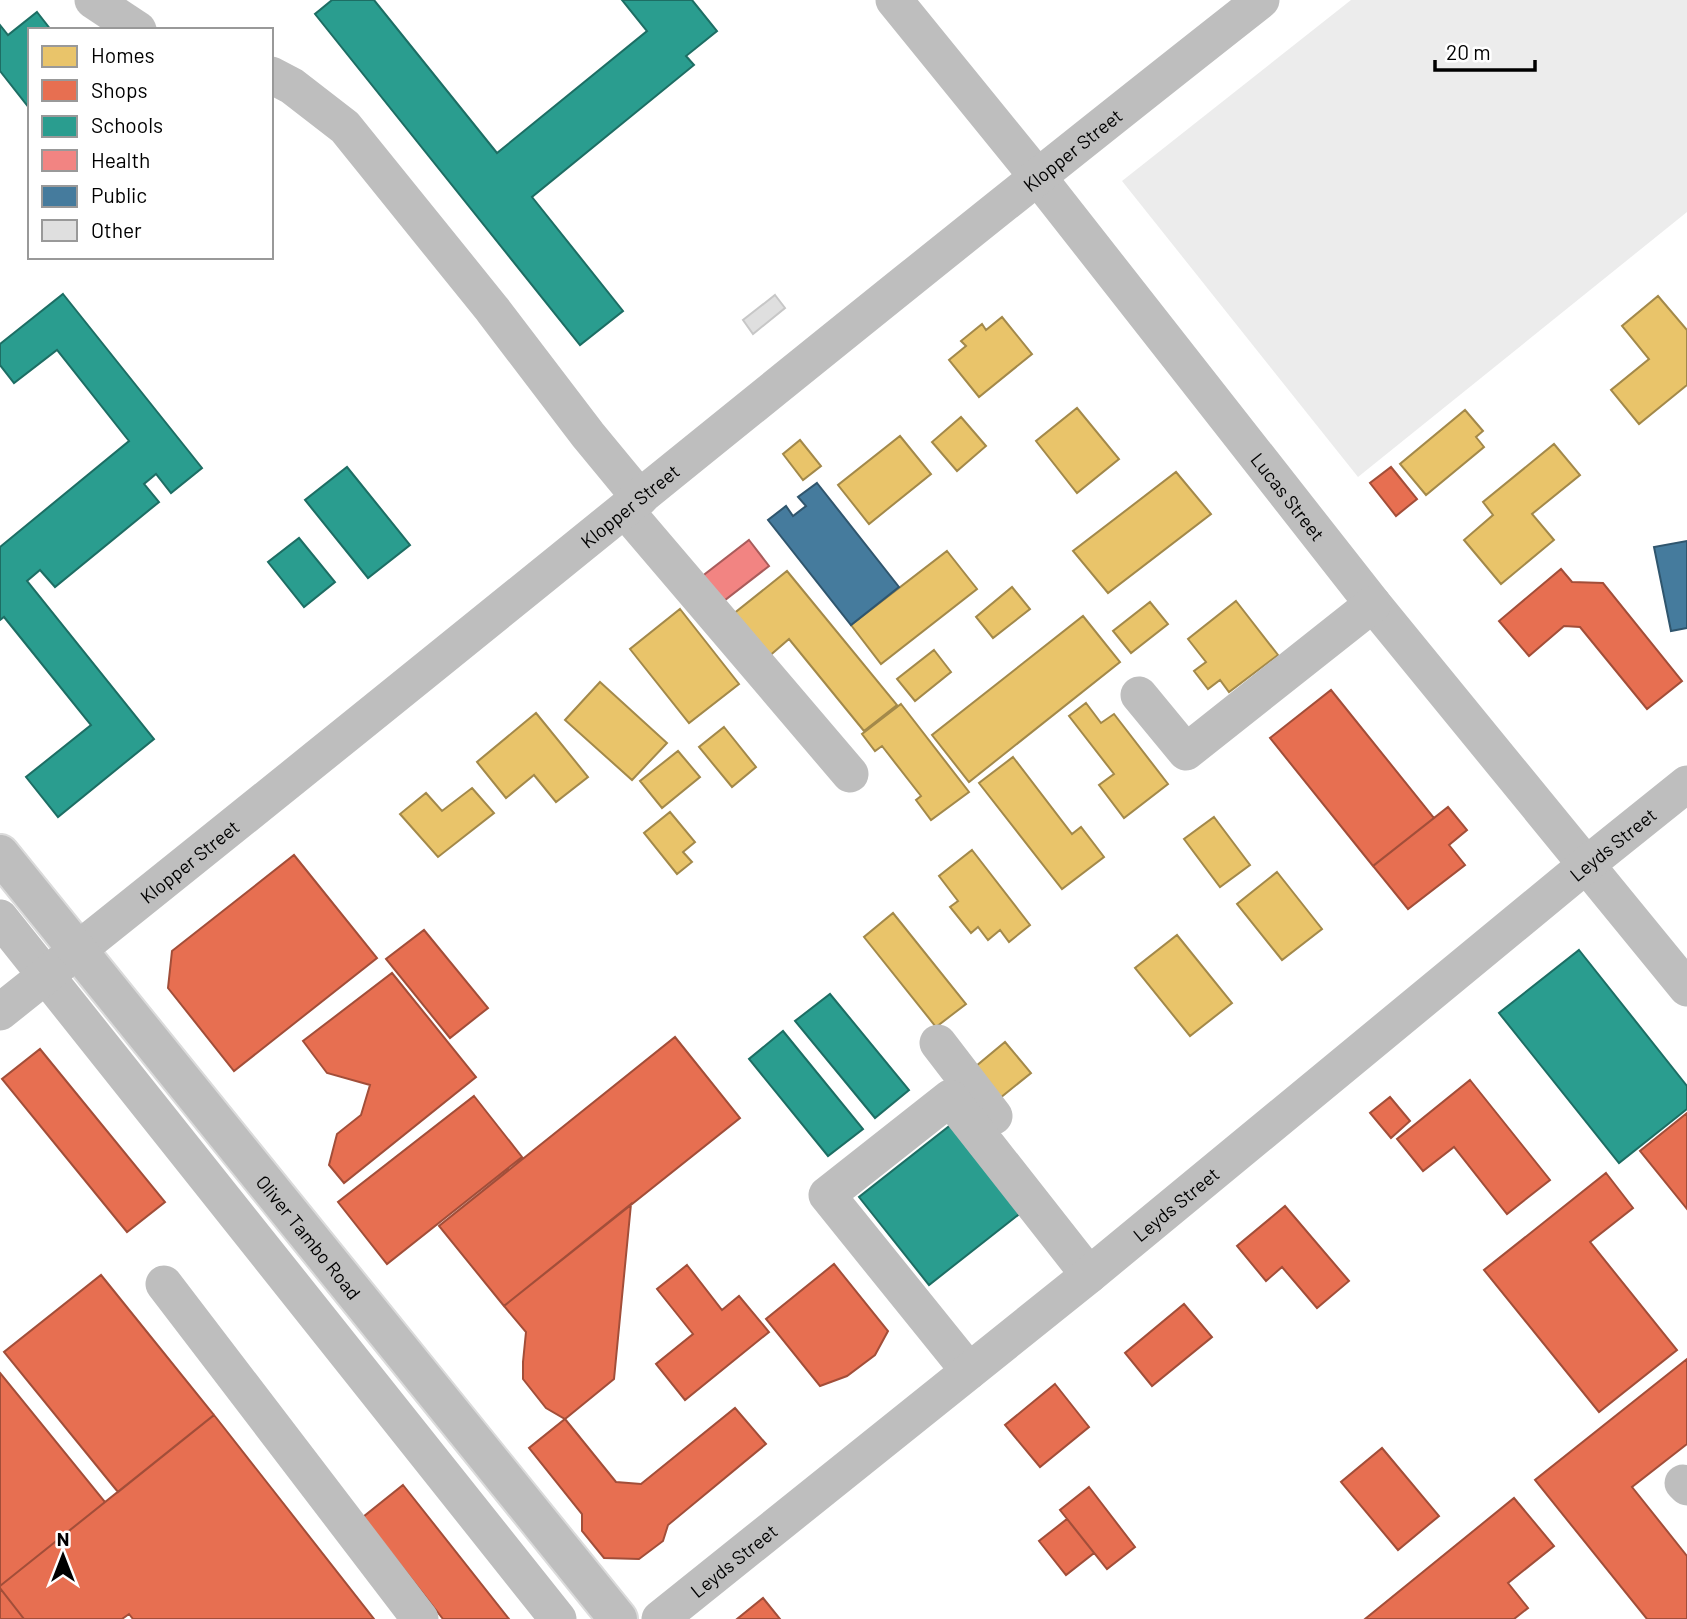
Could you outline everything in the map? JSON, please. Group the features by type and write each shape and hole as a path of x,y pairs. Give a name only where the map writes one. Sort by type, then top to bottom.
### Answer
{"main road":[{"name":"Oliver Tambo Road","path":"0,854 618,1619"}],"street":[{"path":"93,0 135,28"},
{"name":"Lucas Street","path":"894,0 1037,176 1373,604 1687,988"},
{"name":"Klopper Street","path":"0,1012 1037,176 1261,0"},
{"path":"273,76 292,86 345,127 492,309 588,435 633,504 850,774"},
{"path":"1139,695 1186,752 1373,604"},
{"name":"Leyds Street","path":"660,1619 1098,1268 1586,864 1687,784"},
{"path":"0,918 558,1619"},
{"path":"938,1043 1098,1268"},
{"path":"969,1371 827,1195 950,1098 1098,1268"},
{"path":"163,1284 420,1619"}],"shaded area":[{"path":"1351,0 1687,0 1687,212 1358,477 1122,181"}],"building: Homes":[{"path":"1658,296 1687,330 1687,385 1639,424 1611,390 1649,359 1622,326"},
{"path":"1002,317 1032,354 979,397 949,360 966,346 961,341 982,324 986,330"},
{"path":"1077,408 1119,459 1077,493 1036,441"},
{"path":"1465,410 1483,431 1476,437 1484,447 1426,495 1400,464"},
{"path":"961,417 986,446 957,471 932,442"},
{"path":"900,436 931,474 869,524 838,485"},
{"path":"800,440 821,466 803,480 783,454"},
{"path":"1554,444 1580,475 1532,514 1554,540 1501,584 1464,540 1493,515 1483,502"},
{"path":"1176,472 1211,514 1108,593 1073,551"},
{"path":"947,551 977,589 881,664 851,625"},
{"path":"787,571 897,705 864,731 789,639 767,658 732,615"},
{"path":"1012,587 1030,609 993,638 976,617"},
{"path":"1236,601 1278,655 1229,692 1220,680 1208,689 1194,671 1206,662 1188,639"},
{"path":"1150,602 1168,624 1131,653 1113,631"},
{"path":"680,609 739,684 689,723 630,649"},
{"path":"1083,616 1120,662 969,782 932,735"},
{"path":"934,650 951,672 915,701 897,679"},
{"path":"600,682 667,743 632,780 565,720"},
{"path":"1086,703 1101,723 1114,714 1168,784 1124,818 1099,785 1114,774 1069,716"},
{"path":"901,704 969,792 931,820 916,800 921,796 882,746 875,751 862,734"},
{"path":"536,713 588,777 556,802 534,775 506,798 477,762"},
{"path":"724,727 756,767 732,787 699,747"},
{"path":"678,751 700,777 662,808 640,781"},
{"path":"1013,757 1072,834 1081,827 1104,857 1062,889 979,783"},
{"path":"472,788 494,813 438,857 400,814 426,793 442,811"},
{"path":"670,812 695,842 683,852 692,862 677,874 644,833"},
{"path":"1214,817 1250,865 1220,887 1184,839"},
{"path":"972,850 1030,925 1009,942 1000,930 988,940 978,927 971,933 950,907 958,901 939,876"},
{"path":"1277,872 1322,929 1282,960 1237,904"},
{"path":"893,913 966,1004 936,1027 864,937"},
{"path":"1177,935 1232,1003 1190,1036 1135,968"},
{"path":"1005,1042 1031,1073 1000,1098 975,1067"}],"building: Shops":[{"path":"1391,467 1417,499 1396,516 1370,483"},
{"path":"1561,569 1572,582 1603,583 1682,681 1647,709 1580,627 1564,626 1529,656 1499,621"},
{"path":"1331,690 1434,818 1373,866 1270,738"},
{"path":"1448,807 1467,830 1449,845 1465,865 1408,909 1373,866"},
{"path":"294,855 377,958 234,1071 168,988 172,951"},
{"path":"424,930 488,1008 450,1038 386,959"},
{"path":"392,973 476,1077 344,1183 329,1165 337,1134 361,1115 370,1085 327,1073 303,1041"},
{"path":"675,1037 740,1118 504,1306 439,1226"},
{"path":"40,1049 165,1202 127,1232 2,1079"},
{"path":"1470,1080 1550,1180 1507,1214 1454,1147 1423,1171 1397,1139"},
{"path":"474,1096 522,1157 387,1264 338,1202"},
{"path":"1390,1097 1410,1121 1391,1138 1370,1113"},
{"path":"1687,1113 1687,1209 1640,1151"},
{"path":"1606,1173 1633,1208 1590,1242 1677,1350 1599,1412 1484,1270"},
{"path":"631,1204 614,1379 565,1419 546,1408 523,1379 526,1332 504,1306"},
{"path":"1285,1206 1349,1281 1317,1308 1282,1267 1266,1281 1237,1246"},
{"path":"834,1264 888,1331 875,1355 847,1376 820,1386 766,1319"},
{"path":"687,1265 722,1310 739,1296 769,1332 685,1400 656,1364 693,1334 657,1289"},
{"path":"101,1275 214,1415 118,1492 4,1352"},
{"path":"1184,1304 1212,1337 1152,1386 1125,1353"},
{"path":"1687,1359 1687,1444 1632,1487 1687,1556 1687,1619 1647,1619 1535,1480"},
{"path":"0,1373 105,1502 0,1586"},
{"path":"1055,1384 1089,1427 1040,1467 1005,1425"},
{"path":"735,1408 766,1444 668,1525 663,1541 639,1559 604,1558 582,1531 582,1514 529,1448 565,1419 616,1482 641,1484"},
{"path":"214,1415 374,1619 133,1619 129,1614 122,1619 24,1619 0,1586"},
{"path":"1382,1448 1439,1516 1398,1550 1341,1482"},
{"path":"403,1485 509,1619 443,1619 363,1517"},
{"path":"1089,1487 1135,1547 1107,1569 1060,1510"},
{"path":"1514,1498 1554,1546 1508,1583 1528,1608 1514,1619 1365,1619"},
{"path":"1067,1519 1094,1553 1066,1575 1039,1541"},
{"path":"0,1588 24,1619 0,1619"},
{"path":"763,1598 780,1619 737,1619"}],"building: Schools":[{"path":"332,0 374,0 497,153 647,31 622,0 692,0 717,31 686,56 694,65 532,197 623,311 580,345 315,14"},
{"path":"37,12 49,28 28,28 28,106 0,71 0,25 8,35"},
{"path":"63,294 202,468 171,493 156,474 144,484 159,502 55,587 40,570 27,581 154,739 58,817 26,777 91,725 4,617 0,620 0,547 129,441 57,350 14,383 0,365 0,344"},
{"path":"347,467 410,545 368,578 305,500"},
{"path":"299,538 335,582 304,607 268,562"},
{"path":"1579,950 1687,1086 1687,1109 1619,1163 1499,1013"},
{"path":"830,994 909,1090 875,1118 795,1021"},
{"path":"783,1031 863,1129 828,1156 749,1059"},
{"path":"957,1120 1027,1208 929,1285 859,1197"}],"building: Health":[{"path":"749,540 769,566 716,607 696,581"}],"building: Public":[{"path":"817,483 899,587 851,625 768,520 786,506 793,516 806,506 798,497"},
{"path":"1687,541 1687,628 1671,631 1654,547"}],"building: Other":[{"path":"775,295 785,308 753,334 743,320"}]}
